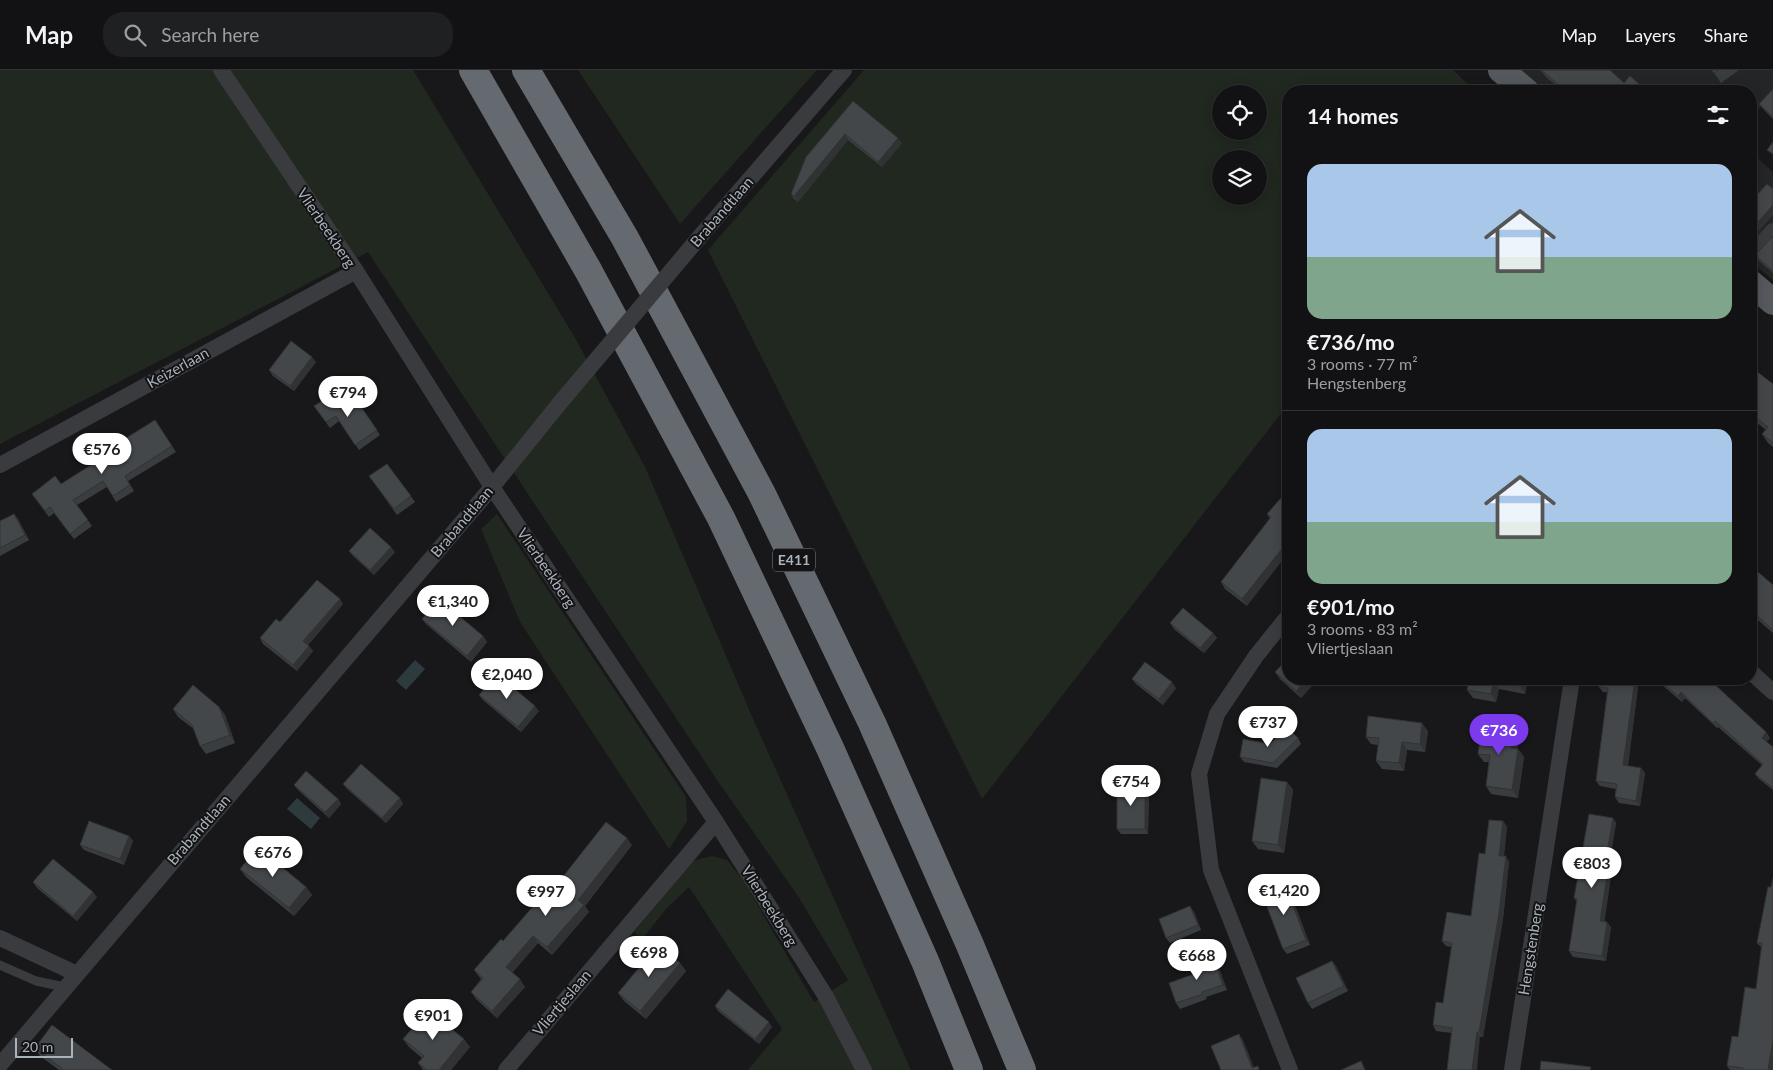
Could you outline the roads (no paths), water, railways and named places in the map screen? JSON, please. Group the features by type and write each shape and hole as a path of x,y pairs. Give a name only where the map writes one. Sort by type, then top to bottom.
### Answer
{"highway":[{"path":"473,70 588,270 721,518 830,748 925,962 969,1070"},
{"name":"E411","path":"526,70 625,238 762,494 872,723 970,945 1022,1070"}],"main road":[{"path":"1501,70 1519,85"},
{"path":"1757,288 1773,302"}],"street":[{"name":"Vlierbeekberg","path":"221,70 356,271 492,487 716,822 825,995 864,1070"},
{"name":"Brabandtlaan","path":"0,1065 844,70"},
{"path":"1757,248 1773,231"},
{"name":"Keizerlaan","path":"0,465 356,271"},
{"path":"1282,624 1256,656 1217,714 1199,774 1211,870 1290,1070"},
{"path":"1757,677 1773,692"},
{"name":"Hengstenberg","path":"1512,1070 1571,685"},
{"name":"Vliertjeslaan","path":"506,1070 716,822"},
{"path":"0,938 77,974"}],"lane":[{"path":"0,965 36,981 65,987"}]}
